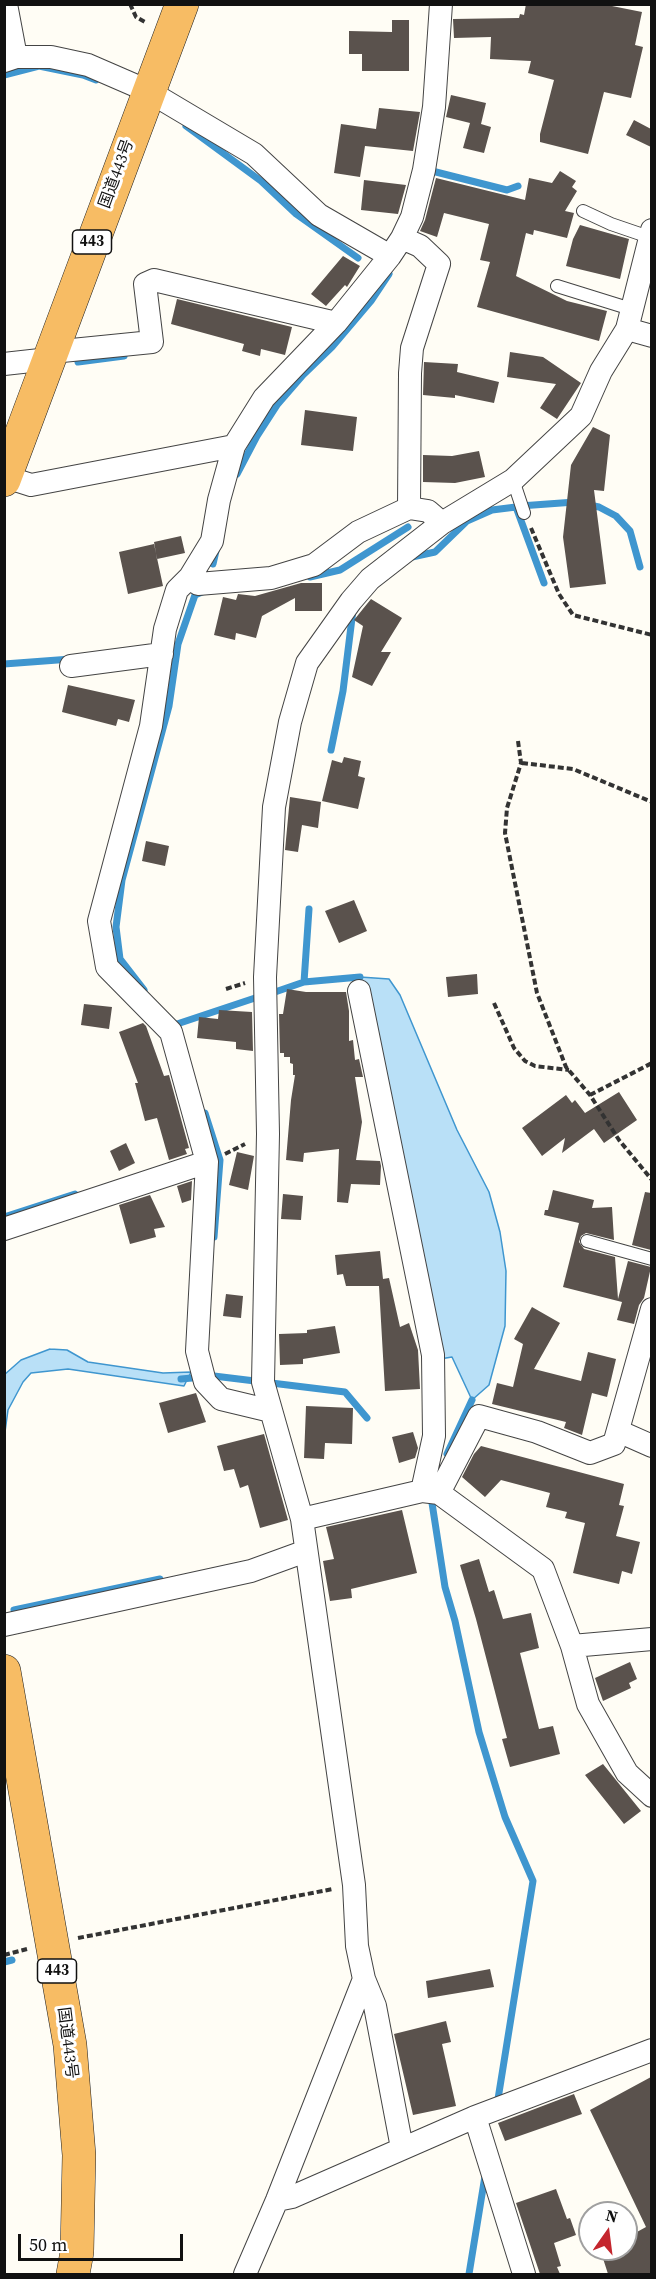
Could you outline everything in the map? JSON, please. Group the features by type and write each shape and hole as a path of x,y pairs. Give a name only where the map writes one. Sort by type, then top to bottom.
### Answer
{"highway":[{"name":"国道443号","path":"5,478 182,4"},
{"name":"国道443号","path":"4,1671 70,2045 79,2155 77,2252 73,2274"}],"street":[{"path":"6,4 10,59 51,57 88,65 148,91 254,154 319,215 396,247 420,246 439,264 412,348 409,508"},
{"path":"271,1411 221,1399 205,1382 197,1351 207,1162 171,1032 107,967 99,921 151,726 165,629 177,590 190,577 212,541 219,501 234,446 264,398 336,323 396,247 412,216 434,107 441,4"},
{"path":"402,2148 375,2006 364,1979 357,1946 354,1885 302,1519 263,1382 268,1134 265,976 274,807 290,722 307,663 351,601 370,579 442,523 516,488 581,416 601,371 629,319 650,233"},
{"path":"4,364 152,342 145,284 154,280 336,323"},
{"path":"629,319 651,336"},
{"path":"5,478 31,485 234,446"},
{"path":"190,577 198,584 271,578 314,565 358,531 409,508 428,511 442,523"},
{"path":"71,666 162,654"},
{"path":"359,991 433,1355 434,1436 430,1492"},
{"path":"4,1229 207,1162"},
{"path":"302,1519 430,1492 479,1416 537,1432 590,1453 614,1444 651,1309"},
{"path":"618,1431 651,1446"},
{"path":"430,1492 543,1569 572,1646 588,1704 627,1773 651,1796"},
{"path":"4,1625 250,1571 306,1551"},
{"path":"572,1646 651,1639"},
{"path":"245,2274 277,2200 364,1979"},
{"path":"277,2200 292,2197 475,2117 651,2050"},
{"path":"475,2117 524,2274"}],"lane":[{"path":"583,211 611,224 650,233"},
{"path":"557,286 629,319"},
{"path":"516,488 524,513"},
{"path":"587,1241 651,1258"}],"path":[{"path":"524,513 559,594 573,615 651,635"},
{"path":"518,741 521,763 507,808 505,833 537,993 569,1070 590,1095 619,1140 651,1180"},
{"path":"521,763 573,769 651,802"},
{"path":"494,1002 514,1048 525,1061 535,1066 569,1070"},
{"path":"590,1095 651,1063"},
{"path":"207,1162 268,1134"},
{"path":"52,1943 354,1885"}],"water":[{"path":"360,977 389,979 400,995 457,1130 489,1192 500,1232 506,1271 505,1326 489,1385 472,1400 452,1357 440,1359"},
{"path":"50,1349 67,1350 88,1362 163,1373 191,1372 184,1386 68,1369 31,1373 23,1382 8,1410 5,1432 4,1375 21,1360"}],"building":[{"path":"526,4 602,4 642,12 635,45 643,47 631,98 604,92 588,154 540,142 554,80 528,73 531,61 490,59 491,37 454,38 453,19 519,18 520,14 524,15"},
{"path":"392,20 409,20 409,71 362,71 362,54 349,54 349,31 392,32"},
{"path":"451,95 486,103 481,124 491,127 484,153 463,148 470,123 446,117"},
{"path":"379,108 420,112 413,151 365,146 360,177 334,173 341,124 376,129"},
{"path":"634,120 651,129 651,147 626,135"},
{"path":"560,171 576,181 572,187 577,191 565,211 574,213 567,238 534,230 533,235 526,233 516,276 567,301 607,311 599,341 477,307 490,262 480,260 489,224 444,213 437,237 420,231 436,178 525,200 529,178 552,183"},
{"path":"364,180 406,185 398,214 361,210"},
{"path":"580,225 629,239 620,279 566,266 573,239"},
{"path":"343,256 360,266 347,287 345,285 326,306 311,294"},
{"path":"177,299 292,327 285,355 261,349 260,356 242,351 244,344 171,324"},
{"path":"510,352 543,357 581,383 557,419 540,408 556,384 507,377"},
{"path":"424,362 458,364 457,372 499,382 494,403 455,395 455,398 423,395"},
{"path":"305,410 357,417 353,451 301,445"},
{"path":"593,427 610,435 604,491 594,490 606,584 570,588 563,537 571,465"},
{"path":"479,451 485,477 455,483 423,482 423,455 452,456"},
{"path":"181,536 185,553 157,559 154,542"},
{"path":"154,544 163,586 128,594 119,552"},
{"path":"301,583 322,583 322,611 295,611 295,598 262,616 256,638 236,633 235,640 214,635 223,597 236,600 238,594 255,596"},
{"path":"371,599 402,618 381,652 391,652 372,686 352,677 363,626 354,620"},
{"path":"68,685 135,700 129,722 118,719 116,726 62,712"},
{"path":"344,757 361,761 358,776 365,778 358,809 322,801 332,760 342,763"},
{"path":"290,797 321,802 318,828 302,825 298,852 285,850"},
{"path":"146,841 169,846 165,866 142,861"},
{"path":"354,900 367,931 339,943 325,911"},
{"path":"477,974 478,994 448,997 446,977"},
{"path":"287,989 306,992 346,992 349,1011 349,1041 353,1040 355,1060 359,1059 363,1077 355,1077 362,1122 356,1160 380,1161 381,1166 380,1185 351,1184 348,1203 337,1202 339,1149 304,1153 303,1162 286,1160 295,1075 293,1075 293,1064 290,1063 290,1057 284,1057 284,1053 280,1053 279,1014 283,1014"},
{"path":"84,1004 112,1007 109,1029 81,1025"},
{"path":"219,1010 252,1012 253,1051 236,1049 236,1042 197,1038 199,1017 218,1019"},
{"path":"143,1023 164,1076 169,1075 189,1148 185,1149 187,1154 169,1160 157,1118 145,1121 135,1083 138,1083 119,1032"},
{"path":"619,1092 637,1120 604,1143 594,1129 562,1153 565,1138 542,1156 522,1128 566,1095 572,1103 575,1100 585,1113"},
{"path":"126,1143 135,1163 119,1171 110,1151"},
{"path":"237,1152 254,1156 248,1190 229,1185"},
{"path":"192,1181 191,1200 182,1203 177,1186"},
{"path":"553,1190 594,1200 592,1208 612,1207 614,1240 586,1233 581,1236 579,1242 584,1249 615,1257 618,1299 628,1261 651,1267 644,1298 639,1305 634,1324 617,1320 622,1302 563,1287 579,1223 544,1215 545,1210 548,1210"},
{"path":"645,1192 651,1193 651,1250 632,1245"},
{"path":"283,1194 303,1196 301,1220 281,1219"},
{"path":"150,1195 165,1227 154,1229 156,1237 130,1244 119,1205"},
{"path":"380,1251 383,1279 389,1278 400,1327 409,1323 418,1350 420,1389 385,1391 379,1286 346,1286 343,1274 337,1275 335,1255"},
{"path":"226,1294 243,1296 241,1318 223,1316"},
{"path":"532,1307 560,1323 534,1369 581,1381 588,1352 616,1359 607,1397 592,1393 582,1435 564,1428 566,1422 492,1404 497,1383 513,1387 523,1344 514,1339"},
{"path":"335,1326 340,1353 303,1359 303,1364 280,1365 279,1334 307,1333 307,1330"},
{"path":"196,1393 206,1422 168,1433 159,1403"},
{"path":"306,1406 353,1408 352,1444 325,1443 324,1459 304,1458"},
{"path":"413,1432 418,1448 415,1458 399,1463 392,1437"},
{"path":"264,1434 288,1520 260,1528 248,1485 240,1488 234,1469 224,1471 217,1446"},
{"path":"481,1446 624,1484 619,1505 624,1506 616,1536 640,1542 632,1574 622,1571 619,1584 573,1573 585,1523 565,1518 567,1512 546,1507 550,1493 501,1480 485,1497 462,1477"},
{"path":"402,1510 417,1573 351,1589 352,1598 330,1601 323,1561 334,1559 326,1527"},
{"path":"479,1559 489,1592 494,1590 503,1619 531,1613 539,1648 520,1653 539,1729 553,1726 560,1754 510,1767 502,1739 507,1738 460,1565"},
{"path":"630,1662 637,1679 629,1683 631,1688 603,1701 595,1678"},
{"path":"603,1764 641,1811 624,1824 585,1775"},
{"path":"490,1969 494,1987 428,1998 426,1981"},
{"path":"446,2021 451,2042 442,2044 456,2106 413,2115 394,2034"},
{"path":"651,2077 651,2274 608,2274 604,2261 638,2261 638,2231 646,2227 638,2210 638,2201 634,2201 590,2110"},
{"path":"574,2094 582,2114 505,2141 498,2123"},
{"path":"556,2189 567,2219 570,2218 576,2235 554,2243 561,2266 557,2267 560,2274 540,2274 516,2203"}],"waterway":[{"path":"4,75 39,66 96,80"},
{"path":"186,126 261,181 296,214 358,258"},
{"path":"432,171 507,190 518,186"},
{"path":"237,474 277,405 332,347 371,301 389,274"},
{"path":"78,362 124,356"},
{"path":"520,506 575,502"},
{"path":"589,505 599,507 616,516 630,531 640,567"},
{"path":"412,557 435,552 467,521 492,510 516,507 544,583"},
{"path":"310,577 340,570 408,527"},
{"path":"213,564 216,551"},
{"path":"144,990 120,959 116,927 122,880 169,706 178,644 195,595 202,592"},
{"path":"331,750 343,691 353,610"},
{"path":"4,664 71,659"},
{"path":"304,982 309,909"},
{"path":"275,992 304,982 360,977"},
{"path":"177,1024 255,998"},
{"path":"205,1113 220,1160 214,1237"},
{"path":"4,1217 75,1194"},
{"path":"181,1379 214,1376 345,1392 367,1418"},
{"path":"447,1454 472,1400"},
{"path":"432,1503 445,1587 455,1621 479,1732 505,1817 533,1881 498,2099"},
{"path":"14,1610 160,1579"},
{"path":"4,1962 12,1960"},
{"path":"469,2274 485,2176"}]}
